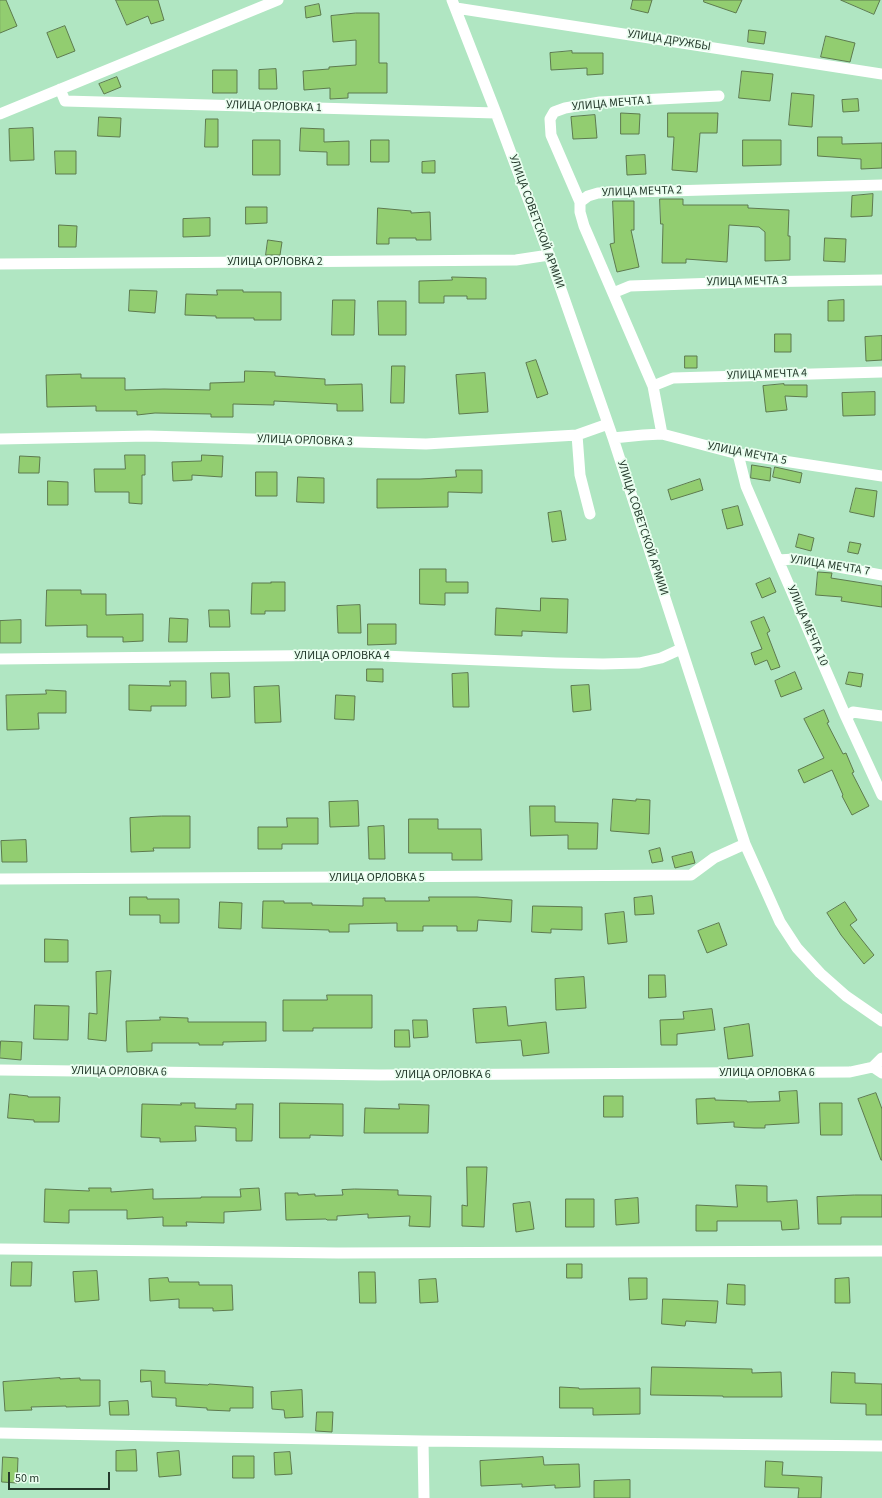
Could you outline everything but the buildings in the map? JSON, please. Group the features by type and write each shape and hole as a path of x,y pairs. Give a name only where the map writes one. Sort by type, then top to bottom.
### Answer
{"street":[{"path":"0,114 278,0"},
{"name":"УЛИЦА ДРУЖБЫ","path":"454,4 882,74"},
{"name":"УЛИЦА СОВЕТСКОЙ АРМИИ","path":"454,4 549,255 613,438 745,844 780,922 797,948 820,973 846,996 882,1021"},
{"name":"УЛИЦА ОРЛОВКА 1","path":"60,89 65,101 496,113"},
{"name":"УЛИЦА МЕЧТА 1","path":"580,202 551,134 550,119 554,112 565,108 600,102 720,96"},
{"name":"УЛИЦА МЕЧТА 2","path":"580,202 588,196 598,193 882,185"},
{"path":"580,202 580,212 584,226 653,386 662,434"},
{"name":"УЛИЦА ОРЛОВКА 2","path":"0,264 516,260 549,255"},
{"name":"УЛИЦА МЕЧТА 3","path":"613,293 630,286 746,282 882,280"},
{"name":"УЛИЦА МЕЧТА 4","path":"653,386 673,378 882,372"},
{"name":"УЛИЦА ОРЛОВКА 3","path":"0,439 148,436 426,444 577,435 608,424"},
{"name":"УЛИЦА МЕЧТА 5","path":"613,438 643,434 662,434 738,454 882,476"},
{"path":"577,435 580,474 590,514"},
{"name":"УЛИЦА МЕЧТА 10","path":"738,454 746,486 846,717 882,796"},
{"name":"УЛИЦА МЕЧТА 7","path":"778,560 794,559 882,575"},
{"name":"УЛИЦА ОРЛОВКА 4","path":"0,659 358,654 603,664 639,663 661,658 681,649"},
{"path":"846,717 853,712 882,716"},
{"name":"УЛИЦА ОРЛОВКА 5","path":"0,879 691,875 714,858 745,844"},
{"name":"УЛИЦА ОРЛОВКА 6","path":"0,1070 380,1075 850,1072 878,1070 882,1058"},
{"path":"0,1249 338,1253 882,1250"},
{"path":"0,1433 423,1441 882,1446"},
{"path":"423,1441 424,1498"}]}
